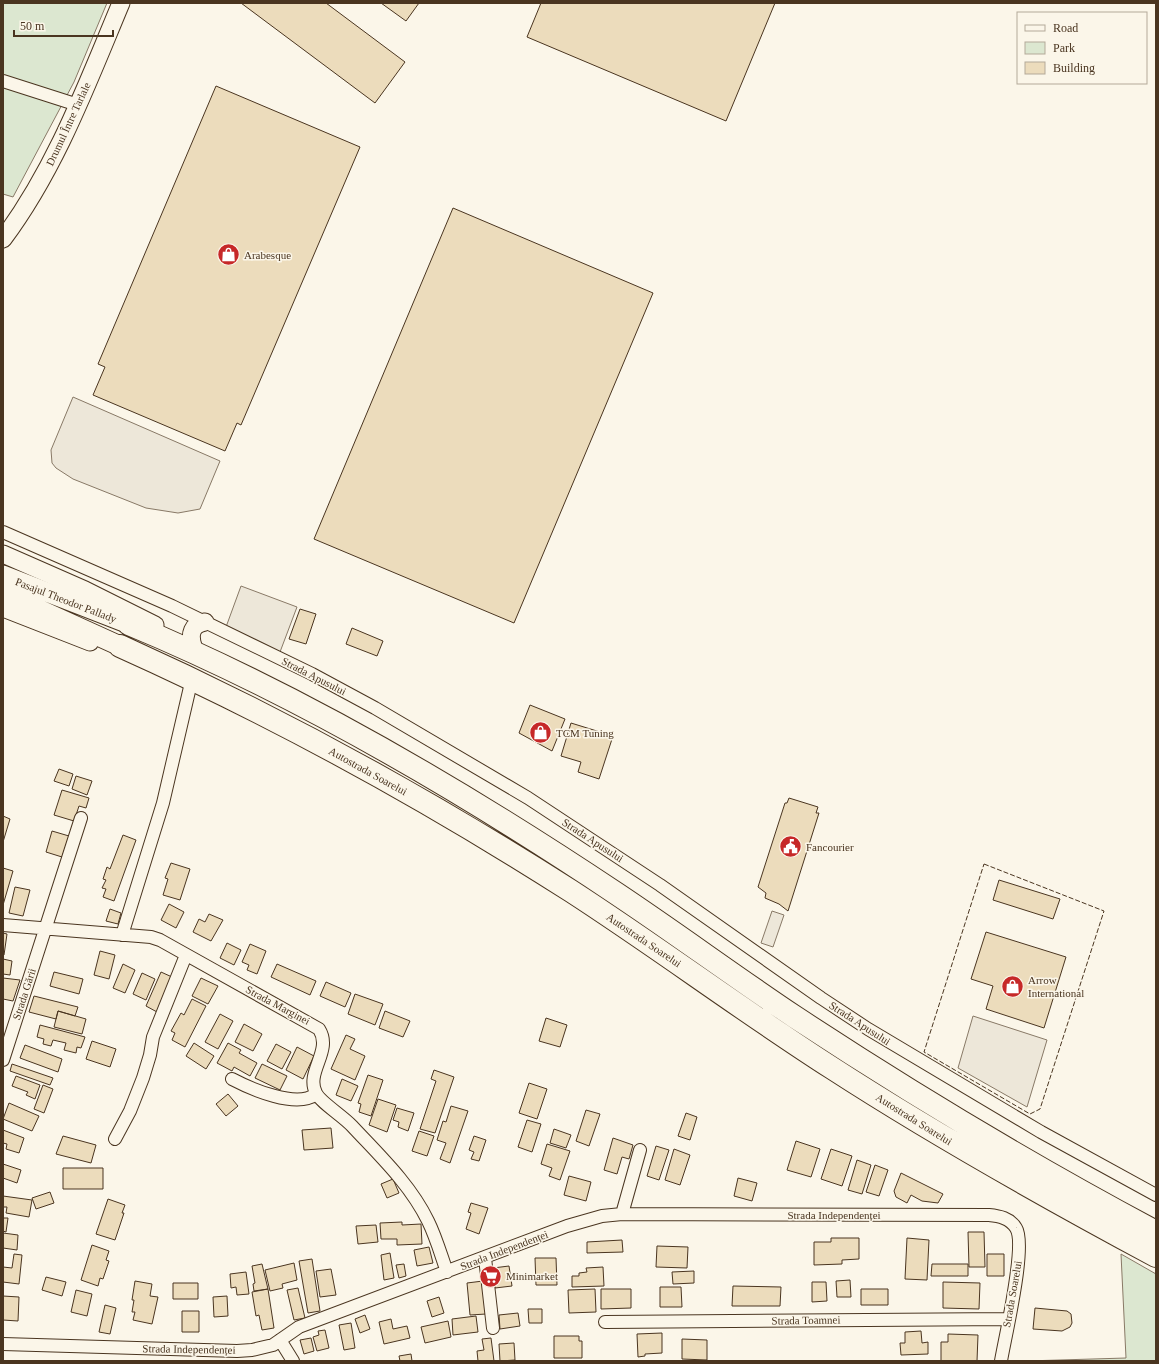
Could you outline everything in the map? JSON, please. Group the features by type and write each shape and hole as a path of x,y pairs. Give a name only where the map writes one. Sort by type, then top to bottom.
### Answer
{"highway":[{"name":"Autostrada Soarelui","path":"129,624 226,667 371,744 519,830 622,897 791,1014 865,1063 966,1125 1070,1186 1156,1232"},
{"name":"Autostrada Soarelui","path":"120,646 257,711 386,780 505,850 642,938 764,1024 925,1127 1017,1181 1156,1256"}],"main road":[{"name":"Drumul Între Tarlale","path":"5,235 49,166 78,104 121,3"},
{"path":"3,554 99,596 192,646 226,667"},
{"name":"Pasajul Theodor Pallady","path":"3,575 129,624"},
{"name":"Pasajul Theodor Pallady","path":"3,593 120,646"},
{"path":"3,608 93,643 219,700 257,711"},
{"path":"192,646 190,634 192,629 196,625 206,622"}],"street":[{"path":"3,81 78,104"},
{"name":"Strada Apusului","path":"3,532 206,622 312,674 461,757 614,854 868,1029 1041,1132 1156,1195"},
{"path":"122,935 163,803 190,687"},
{"name":"Strada Gării","path":"3,1060 8,1023 45,928 81,818"},
{"name":"Strada Marginei","path":"3,925 122,935 160,940 319,1029 324,1040 324,1047 313,1078 313,1086 316,1094"},
{"path":"115,1139 136,1095 150,1055 153,1037 186,955"},
{"path":"232,1079 255,1090 274,1096 307,1100 316,1094 349,1123 410,1191 429,1222 447,1272"},
{"path":"622,1214 640,1150"},
{"name":"Strada Independenței","path":"3,1344 237,1351 264,1348 280,1340 299,1326 485,1258 583,1220 622,1214 989,1215 1008,1220 1016,1228"},
{"name":"Strada Soarelui","path":"1001,1361 1019,1256 1019,1237 1016,1228"},
{"path":"485,1258 493,1328"},
{"name":"Strada Toamnei","path":"605,1322 1008,1319"},
{"path":"280,1340 293,1361"}],"green space":[{"path":"3,3 107,3 74,82 13,197 3,194"},
{"path":"1121,1254 1156,1274 1156,1361 1026,1361 1126,1358"}],"shaded area":[{"path":"73,397 220,461 200,509 178,513 146,508 73,479 56,468 52,463 51,450"},
{"path":"241,586 297,607 280,652 226,627"},
{"path":"772,911 784,915 773,947 761,943"},
{"path":"973,1016 1047,1040 1027,1107 958,1068"}],"building":[{"path":"241,3 326,3 405,62 375,103"},
{"path":"381,3 419,3 406,21"},
{"path":"541,3 775,3 726,121 527,37"},
{"name":"Arabesque","path":"216,86 360,147 241,425 237,423 225,451 93,395 105,367 98,364"},
{"path":"453,208 653,293 514,623 314,539"},
{"path":"300,609 316,614 306,644 289,639"},
{"path":"352,628 383,641 377,656 346,644"},
{"path":"530,705 565,719 552,751 519,733"},
{"path":"571,723 613,736 599,779 578,772 581,762 561,756"},
{"path":"59,769 73,774 69,786 54,781"},
{"path":"76,776 92,781 87,795 72,789"},
{"path":"62,790 89,798 86,808 79,806 74,821 54,815"},
{"name":"Fancourier","path":"789,798 818,807 816,813 819,813 788,911 779,904 765,898 766,893 758,887 785,803 787,803"},
{"path":"3,816 10,819 3,842"},
{"path":"52,831 69,836 62,857 46,852"},
{"path":"123,835 136,840 114,901 103,897 106,889 102,888 106,880 103,879 107,867 110,869"},
{"path":"171,863 190,869 180,900 163,895 168,879 165,878"},
{"path":"3,868 13,871 3,905"},
{"path":"999,880 1060,899 1053,919 993,900"},
{"path":"15,887 30,890 23,916 9,913"},
{"path":"169,904 184,912 176,928 161,920"},
{"path":"110,909 121,913 118,924 106,921"},
{"path":"209,914 223,920 211,941 193,932 199,919 205,922"},
{"path":"986,932 1066,957 1044,1028 986,1009 993,986 971,979"},
{"path":"3,933 7,934 4,955 3,955"},
{"path":"227,943 241,950 234,965 220,958"},
{"path":"250,944 266,951 257,974 247,970 249,965 242,962"},
{"path":"100,951 115,955 109,979 94,975"},
{"path":"3,959 12,961 10,975 3,974"},
{"path":"123,964 135,970 125,993 113,988"},
{"path":"277,964 316,981 310,995 271,977"},
{"path":"54,972 83,979 79,994 50,986"},
{"path":"161,972 172,977 157,1012 146,1006"},
{"path":"142,973 155,979 146,1000 133,994"},
{"path":"3,978 20,980 13,1001 3,999"},
{"path":"201,978 218,986 208,1004 192,996"},
{"path":"326,982 351,993 345,1007 320,996"},
{"path":"355,994 383,1004 375,1025 348,1014"},
{"path":"34,996 78,1007 75,1016 58,1011 56,1019 29,1012"},
{"path":"192,999 206,1006 185,1047 172,1040 175,1033 171,1031 181,1013 184,1015"},
{"path":"58,1011 86,1019 82,1034 54,1027"},
{"path":"385,1011 410,1021 403,1037 379,1028"},
{"path":"220,1014 233,1021 218,1049 205,1042"},
{"path":"546,1018 567,1025 560,1047 539,1041"},
{"path":"244,1024 262,1034 253,1051 235,1042"},
{"path":"40,1025 85,1037 81,1048 77,1047 76,1053 64,1050 66,1043 53,1040 51,1046 43,1044 44,1039 37,1037"},
{"path":"346,1035 355,1039 350,1049 365,1056 355,1080 331,1069"},
{"path":"92,1041 116,1049 110,1067 86,1059"},
{"path":"194,1043 214,1056 206,1069 186,1056"},
{"path":"228,1043 241,1050 239,1053 257,1063 250,1076 234,1067 232,1071 217,1063"},
{"path":"276,1044 291,1052 282,1069 267,1061"},
{"path":"25,1045 62,1059 58,1072 20,1058"},
{"path":"297,1047 314,1056 303,1079 286,1070"},
{"path":"12,1064 53,1078 50,1085 10,1071"},
{"path":"262,1064 287,1076 280,1090 255,1078"},
{"path":"434,1070 454,1077 435,1133 420,1129 436,1081 431,1079"},
{"path":"368,1075 383,1080 371,1116 359,1112 361,1104 358,1103"},
{"path":"16,1076 40,1085 35,1099 26,1095 28,1092 12,1086"},
{"path":"342,1079 358,1086 351,1101 336,1095"},
{"path":"529,1083 547,1089 537,1119 519,1113"},
{"path":"43,1085 53,1089 44,1113 34,1109"},
{"path":"228,1094 238,1106 226,1116 216,1104"},
{"path":"378,1099 396,1105 387,1132 369,1125"},
{"path":"9,1103 39,1116 32,1131 3,1119"},
{"path":"451,1106 468,1111 450,1163 440,1159 446,1143 437,1140 443,1121 446,1122"},
{"path":"397,1108 414,1113 408,1131 398,1127 399,1122 393,1120"},
{"path":"586,1110 600,1114 589,1146 576,1141"},
{"path":"686,1113 697,1117 690,1140 678,1136"},
{"path":"527,1120 541,1124 532,1152 518,1147"},
{"path":"331,1128 333,1148 304,1150 302,1130"},
{"path":"554,1129 571,1135 566,1148 550,1143"},
{"path":"3,1130 24,1138 19,1153 6,1149 7,1144 3,1143"},
{"path":"419,1131 434,1136 427,1156 412,1151"},
{"path":"63,1136 96,1145 91,1163 56,1154"},
{"path":"474,1136 486,1140 479,1161 471,1159 474,1152 469,1150"},
{"path":"613,1138 633,1145 629,1159 622,1157 617,1174 604,1170"},
{"path":"796,1141 820,1149 811,1177 787,1170"},
{"path":"547,1144 570,1151 560,1180 549,1176 552,1168 541,1164"},
{"path":"656,1146 669,1150 659,1180 647,1176"},
{"path":"674,1149 690,1155 680,1185 665,1180"},
{"path":"831,1149 852,1156 842,1186 821,1179"},
{"path":"857,1160 871,1165 862,1194 848,1190"},
{"path":"3,1164 21,1170 17,1183 3,1178"},
{"path":"875,1165 888,1170 879,1196 866,1192"},
{"path":"63,1168 103,1168 103,1189 63,1189"},
{"path":"901,1173 943,1194 938,1203 922,1201 911,1195 907,1203 896,1197 894,1191"},
{"path":"569,1176 591,1182 586,1201 564,1195"},
{"path":"738,1178 757,1183 752,1201 734,1196"},
{"path":"393,1179 399,1193 387,1198 381,1184"},
{"path":"50,1192 54,1203 36,1209 32,1198"},
{"path":"3,1196 32,1200 29,1217 6,1213 7,1207 3,1207"},
{"path":"108,1199 125,1205 122,1213 124,1213 115,1240 96,1234"},
{"path":"471,1203 488,1208 479,1234 466,1229 471,1213 468,1212"},
{"path":"3,1218 8,1218 6,1232 3,1231"},
{"path":"402,1222 402,1225 421,1224 422,1244 397,1245 397,1239 381,1239 380,1223"},
{"path":"376,1225 378,1242 358,1244 356,1226"},
{"path":"968,1232 984,1232 985,1267 969,1267"},
{"path":"3,1233 18,1235 17,1250 3,1248"},
{"path":"831,1238 859,1238 859,1259 842,1260 842,1264 814,1265 814,1242 831,1242"},
{"path":"907,1238 929,1240 927,1280 905,1279"},
{"path":"622,1240 623,1252 587,1253 587,1242"},
{"path":"92,1245 109,1251 106,1260 109,1261 103,1279 100,1278 98,1286 81,1280"},
{"path":"657,1246 688,1247 687,1268 656,1267"},
{"path":"429,1247 433,1263 417,1266 414,1250"},
{"path":"390,1253 394,1278 384,1280 381,1255"},
{"path":"14,1254 22,1255 19,1284 3,1282 3,1267 12,1268"},
{"path":"987,1254 1004,1254 1004,1276 987,1276"},
{"path":"535,1258 556,1258 557,1285 536,1285"},
{"path":"312,1259 320,1311 308,1313 299,1261"},
{"path":"294,1263 297,1280 282,1284 283,1288 270,1291 265,1270"},
{"path":"262,1264 268,1289 254,1291 253,1284 255,1283 252,1266"},
{"path":"404,1264 406,1276 399,1278 396,1265"},
{"path":"932,1264 968,1264 968,1276 931,1276"},
{"path":"509,1266 512,1286 495,1288 493,1268"},
{"path":"603,1267 604,1286 572,1287 572,1276 579,1276 579,1273 587,1272 586,1268"},
{"path":"331,1269 336,1295 320,1297 316,1271"},
{"path":"694,1271 694,1283 673,1284 672,1272"},
{"path":"246,1272 249,1294 237,1295 236,1287 231,1288 230,1274"},
{"path":"46,1277 66,1282 62,1296 42,1290"},
{"path":"850,1280 851,1297 837,1297 836,1281"},
{"path":"135,1281 152,1284 150,1296 158,1297 152,1324 133,1320 135,1312 132,1312 134,1300 132,1300"},
{"path":"483,1281 486,1314 470,1315 467,1283"},
{"path":"812,1282 826,1282 827,1301 812,1302"},
{"path":"943,1282 980,1283 979,1309 943,1308"},
{"path":"173,1283 198,1283 198,1299 173,1299"},
{"path":"733,1286 781,1287 780,1306 732,1306"},
{"path":"660,1287 681,1287 682,1307 660,1307"},
{"path":"298,1288 305,1318 294,1320 287,1290"},
{"path":"268,1289 274,1328 262,1330 259,1315 256,1316 252,1292"},
{"path":"595,1289 596,1312 569,1313 568,1290"},
{"path":"601,1289 631,1289 631,1308 601,1309"},
{"path":"861,1289 888,1289 888,1305 861,1305"},
{"path":"76,1290 92,1294 87,1316 71,1312"},
{"path":"3,1296 19,1297 18,1321 3,1320"},
{"path":"227,1296 228,1316 214,1317 213,1297"},
{"path":"439,1297 444,1313 432,1317 427,1301"},
{"path":"105,1305 116,1308 110,1334 99,1332"},
{"path":"1035,1308 1067,1311 1071,1314 1072,1323 1070,1327 1062,1331 1033,1329"},
{"path":"528,1309 542,1309 542,1323 529,1323"},
{"path":"182,1311 199,1311 199,1332 182,1332"},
{"path":"518,1313 520,1326 500,1329 499,1315"},
{"path":"365,1315 370,1329 360,1333 355,1319"},
{"path":"476,1316 478,1332 453,1335 452,1319"},
{"path":"391,1319 393,1329 407,1326 410,1338 384,1344 379,1322"},
{"path":"448,1321 451,1337 425,1343 421,1327"},
{"path":"351,1323 355,1348 344,1350 339,1325"},
{"path":"325,1330 329,1348 317,1351 313,1337 319,1335 318,1331"},
{"path":"921,1331 922,1343 928,1342 928,1354 901,1355 900,1343 905,1343 905,1332"},
{"path":"662,1333 662,1353 645,1354 645,1356 638,1357 637,1334"},
{"path":"948,1334 978,1335 977,1361 941,1361 941,1342 948,1342"},
{"path":"554,1336 579,1336 579,1341 582,1341 582,1358 554,1358"},
{"path":"311,1338 314,1351 304,1354 300,1340"},
{"path":"491,1338 494,1361 478,1361 477,1351 484,1350 482,1339"},
{"path":"682,1339 707,1340 707,1360 682,1359"},
{"path":"514,1343 515,1360 500,1361 499,1344"},
{"path":"411,1354 412,1361 400,1361 399,1356"}],"fence":[{"path":"984,864 1104,911 1040,1109 1030,1114 924,1052 984,864"}],"place":[{"name":"Arabesque","path":"229,255"},
{"name":"TCM Tuning","path":"541,733"},
{"name":"Fancourier","path":"790,847"},
{"name":"Arrow International","path":"1012,986"},
{"name":"Minimarket","path":"491,1276"}]}
